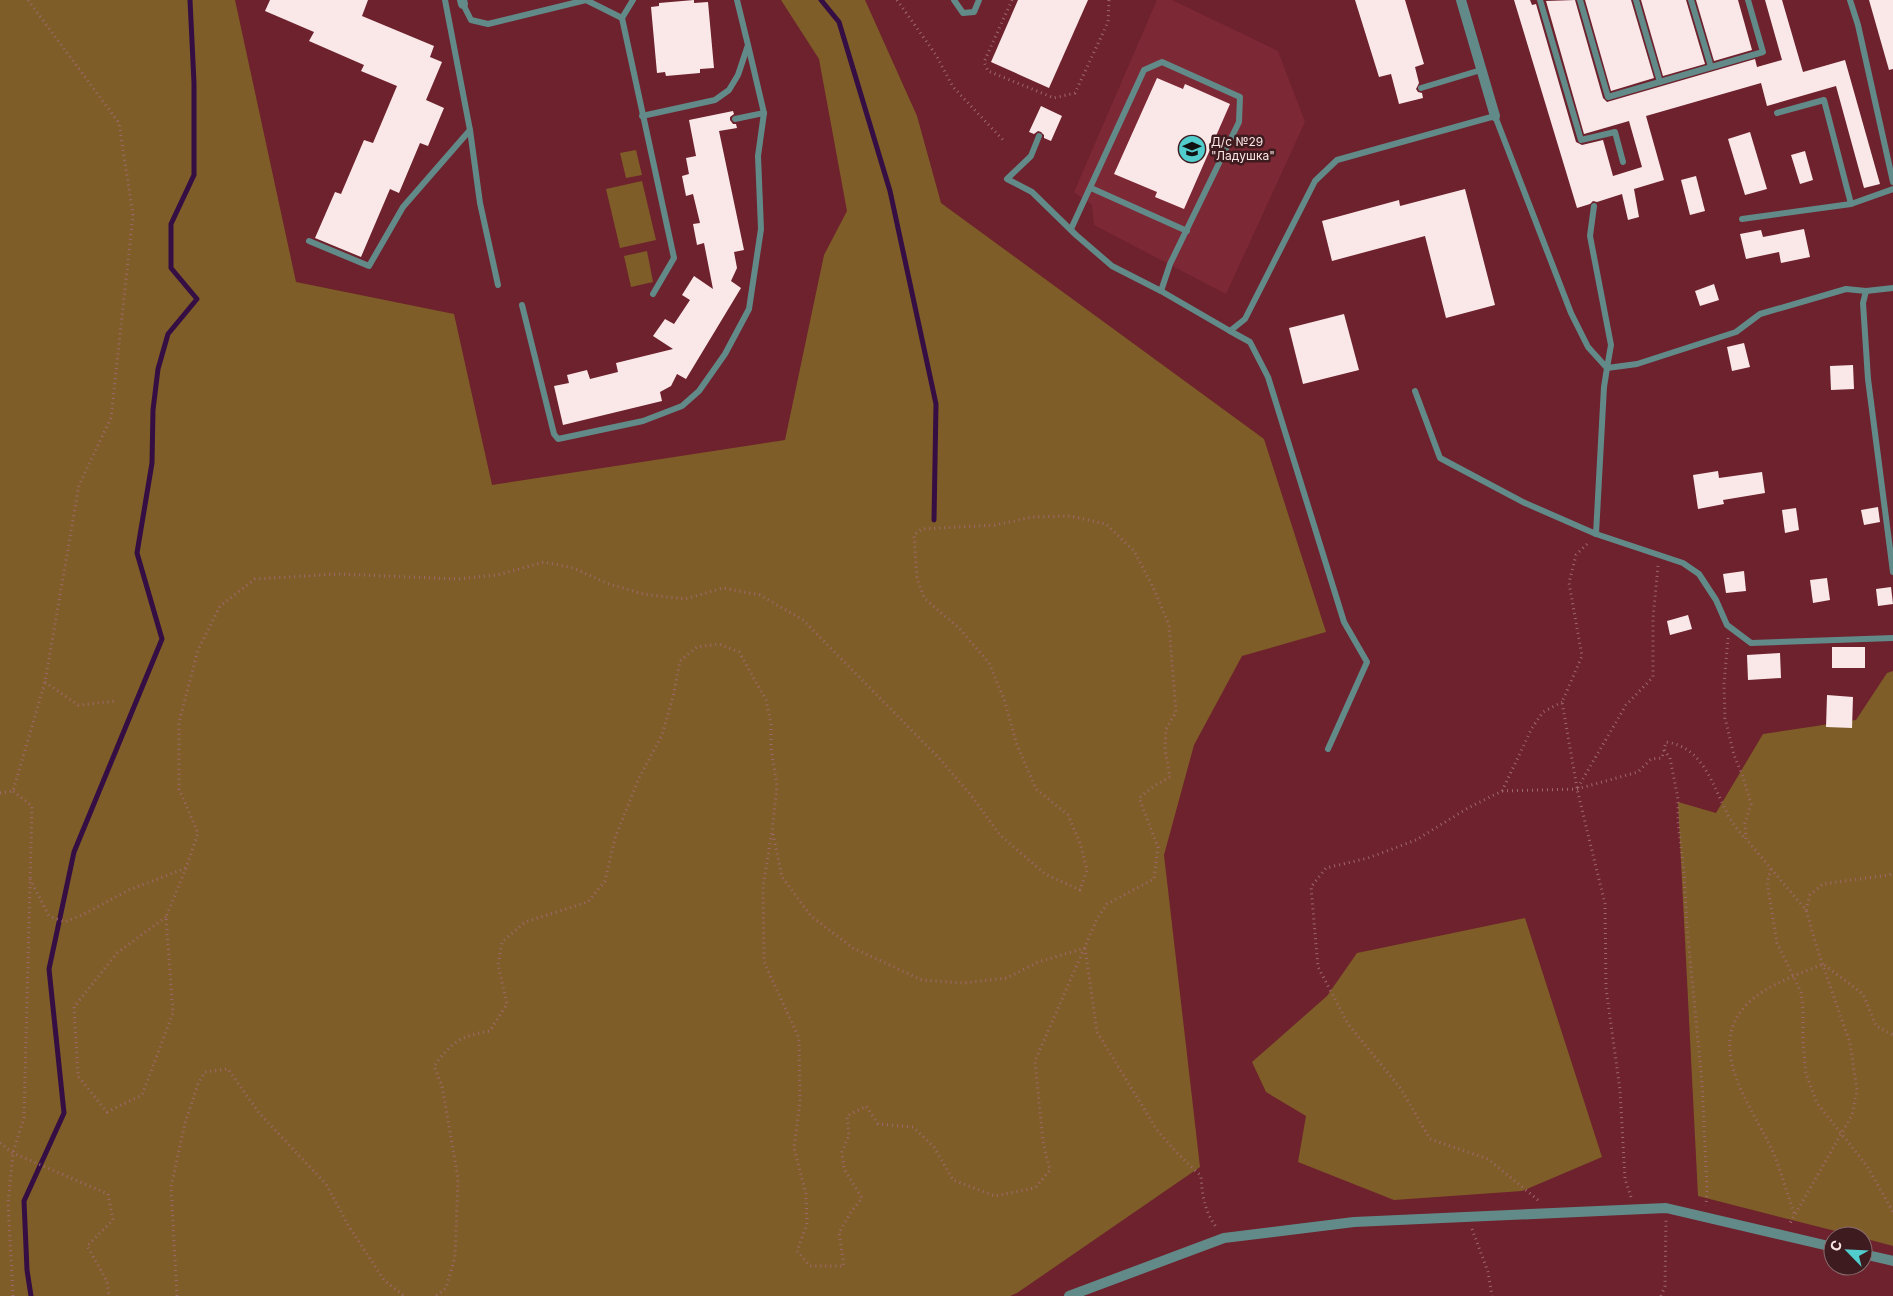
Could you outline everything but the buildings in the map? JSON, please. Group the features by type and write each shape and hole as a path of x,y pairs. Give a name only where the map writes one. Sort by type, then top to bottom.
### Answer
{"street":[{"path":"1461,0 1495,116"},
{"path":"1069,1296 1224,1238 1354,1222 1666,1208 1823,1244"},
{"path":"1873,1256 1893,1261"}],"lane":[{"path":"445,0 470,130 480,203 498,285"},
{"path":"462,2 471,20 488,24 586,0 622,18"},
{"path":"633,0 622,18 674,258 653,294"},
{"path":"522,305 554,434 558,438 643,421 682,406 699,391 725,354 749,310 761,229 758,156 764,113 737,0"},
{"path":"954,0 964,13 974,12 979,0"},
{"path":"1540,0 1581,140 1615,132 1623,162"},
{"path":"1580,0 1608,97 1763,52 1748,0"},
{"path":"1636,0 1660,82"},
{"path":"1691,0 1711,67"},
{"path":"1850,0 1858,25 1893,182"},
{"path":"642,116 715,100 729,90 738,75 748,46"},
{"path":"1071,230 1144,70 1162,62 1240,97 1239,122 1170,264 1161,291"},
{"path":"1421,88 1481,70"},
{"path":"1777,113 1824,100 1851,204"},
{"path":"735,119 764,113"},
{"path":"1230,330 1245,319 1314,181 1337,160 1495,116 1572,313 1588,347 1607,368"},
{"path":"309,241 369,266 402,207 470,130"},
{"path":"1039,136 1030,156 1007,179 1032,192 1112,266 1161,291 1250,342 1268,377 1344,622 1367,662 1328,749"},
{"path":"1091,188 1187,231"},
{"path":"1742,219 1851,204 1893,189"},
{"path":"1594,206 1590,236 1611,345 1604,387 1596,534"},
{"path":"1607,368 1637,364 1736,332 1760,314 1846,289 1866,291 1893,288"},
{"path":"1866,291 1863,304 1868,379 1893,572"},
{"path":"1415,391 1440,458 1525,503 1596,534 1682,563 1699,574 1716,600 1727,625 1751,642 1893,638"}],"path":[{"path":"13,791 45,682 79,484 111,418 133,215 119,123 28,0"},
{"path":"897,0 936,55 953,87 1004,142"},
{"path":"1012,0 984,62 988,71 1054,98 1075,93 1108,22 1110,0"},
{"path":"166,917 117,953 74,1007 78,1076 107,1112 142,1095 173,1013 166,917 198,833 179,789 179,722 198,650 220,606 255,579 339,574 458,579 497,575 544,562 573,568 609,584 643,594 686,599 723,588 760,594 803,620 938,757 970,794 1000,835 1044,874 1080,890 1087,870 1080,842 1068,815 1036,789 1017,745 1004,699 990,664 959,628 924,598 917,578 914,534 922,529 995,525 1033,517 1070,516 1106,524 1134,551 1153,587 1169,625 1176,712 1166,729 1165,750 1170,777 1154,786 1139,798 1158,847 1154,879 1106,904 1097,918 1035,1061 1043,1142 1050,1170 1035,1188 995,1196 953,1180 934,1147 913,1127 878,1124 866,1106 847,1116 849,1135 842,1152 844,1169 862,1198 850,1212 839,1234 844,1266 810,1266 796,1251 807,1224 806,1194 794,1148 800,1101 799,1038 764,962 763,886 777,786 771,748 772,724 766,700 739,652 719,644 697,647 680,661 673,698 662,734 639,778 615,838 605,881 588,902 525,922 502,942 498,964 507,1004 490,1031 469,1034 448,1048 434,1066 442,1086 458,1178 455,1258 446,1288 436,1296"},
{"path":"1596,534 1576,555 1569,583 1582,656 1562,702 1577,789 1605,904 1606,988 1620,1090 1625,1179 1634,1210"},
{"path":"1577,789 1626,704 1653,678 1653,618 1659,555"},
{"path":"1727,625 1728,647 1724,684 1725,718 1734,755 1751,804 1745,823 1746,839"},
{"path":"45,682 78,705 117,701"},
{"path":"1502,791 1532,728 1543,712 1562,702"},
{"path":"1554,1213 1488,1159 1430,1139 1401,1089 1348,1024 1318,967 1311,888 1326,868 1368,858 1416,840 1468,808 1502,791 1577,789 1638,772 1652,759 1662,758 1666,742 1678,744 1694,754 1709,776 1728,816 1806,910 1850,1043 1856,1090 1852,1116 1795,1213 1785,1235"},
{"path":"1664,750 1670,758 1678,799 1678,822 1702,1082 1707,1189 1705,1217"},
{"path":"0,793 13,791 32,806 24,1118 13,1153 8,1203 12,1296"},
{"path":"772,831 782,877 812,916 853,948 922,980 963,983 1008,978 1038,962 1085,948"},
{"path":"30,878 49,916 65,922 129,890 186,868"},
{"path":"1771,869 1767,882 1777,943 1801,992 1804,1009 1803,1043 1806,1074 1816,1103 1867,1166 1893,1212"},
{"path":"1806,910 1810,896 1823,884 1893,873"},
{"path":"1085,948 1097,1032 1157,1130 1201,1176 1202,1196 1212,1222 1224,1238"},
{"path":"1795,1213 1772,1151 1740,1089 1732,1067 1730,1041 1734,1021 1746,1005 1765,990 1823,964"},
{"path":"1823,964 1863,994 1876,1026 1893,1035"},
{"path":"176,1296 171,1187 185,1123 204,1072 228,1068 258,1113 326,1184 348,1224 384,1280 404,1296"},
{"path":"0,1143 13,1153 108,1194 113,1220 88,1246 107,1281 109,1296"},
{"path":"1661,1296 1664,1286 1666,1208"},
{"path":"1468,1217 1488,1272 1492,1296"}],"shaded area":[{"path":"0,0 235,0 296,282 454,314 492,485 785,440 824,255 847,211 819,59 781,0 865,0 917,116 941,203 1264,439 1326,632 1242,656 1194,745 1164,855 1200,1167 1010,1296 0,1296"},
{"name":"Д/с №29 \"Ладушка\"","path":"1157,0 1172,0 1278,51 1305,122 1226,294 1094,225 1092,205 1074,192"},
{"path":"636,150 642,175 626,178 620,153"},
{"path":"642,181 656,240 620,248 606,189"},
{"path":"647,251 653,282 631,287 624,256"},
{"path":"1893,671 1893,1246 1873,1241 1873,1226 1823,1226 1823,1228 1698,1196 1678,802 1716,813 1763,734 1856,720 1887,673"},
{"path":"1525,918 1602,1157 1522,1191 1394,1200 1298,1162 1306,1116 1266,1092 1252,1062 1327,996 1357,953"}],"waterway":[{"path":"31,1296 27,1270 24,1201 64,1113 49,969 74,852 162,639 137,553 152,463 153,410 158,369 168,334 197,299 171,268 171,224 194,175 194,83 190,0"},
{"path":"821,0 839,22 890,191 936,404 934,520"}],"place":[{"name":"Д/с №29 \"Ладушка\"","path":"1192,149"}]}
